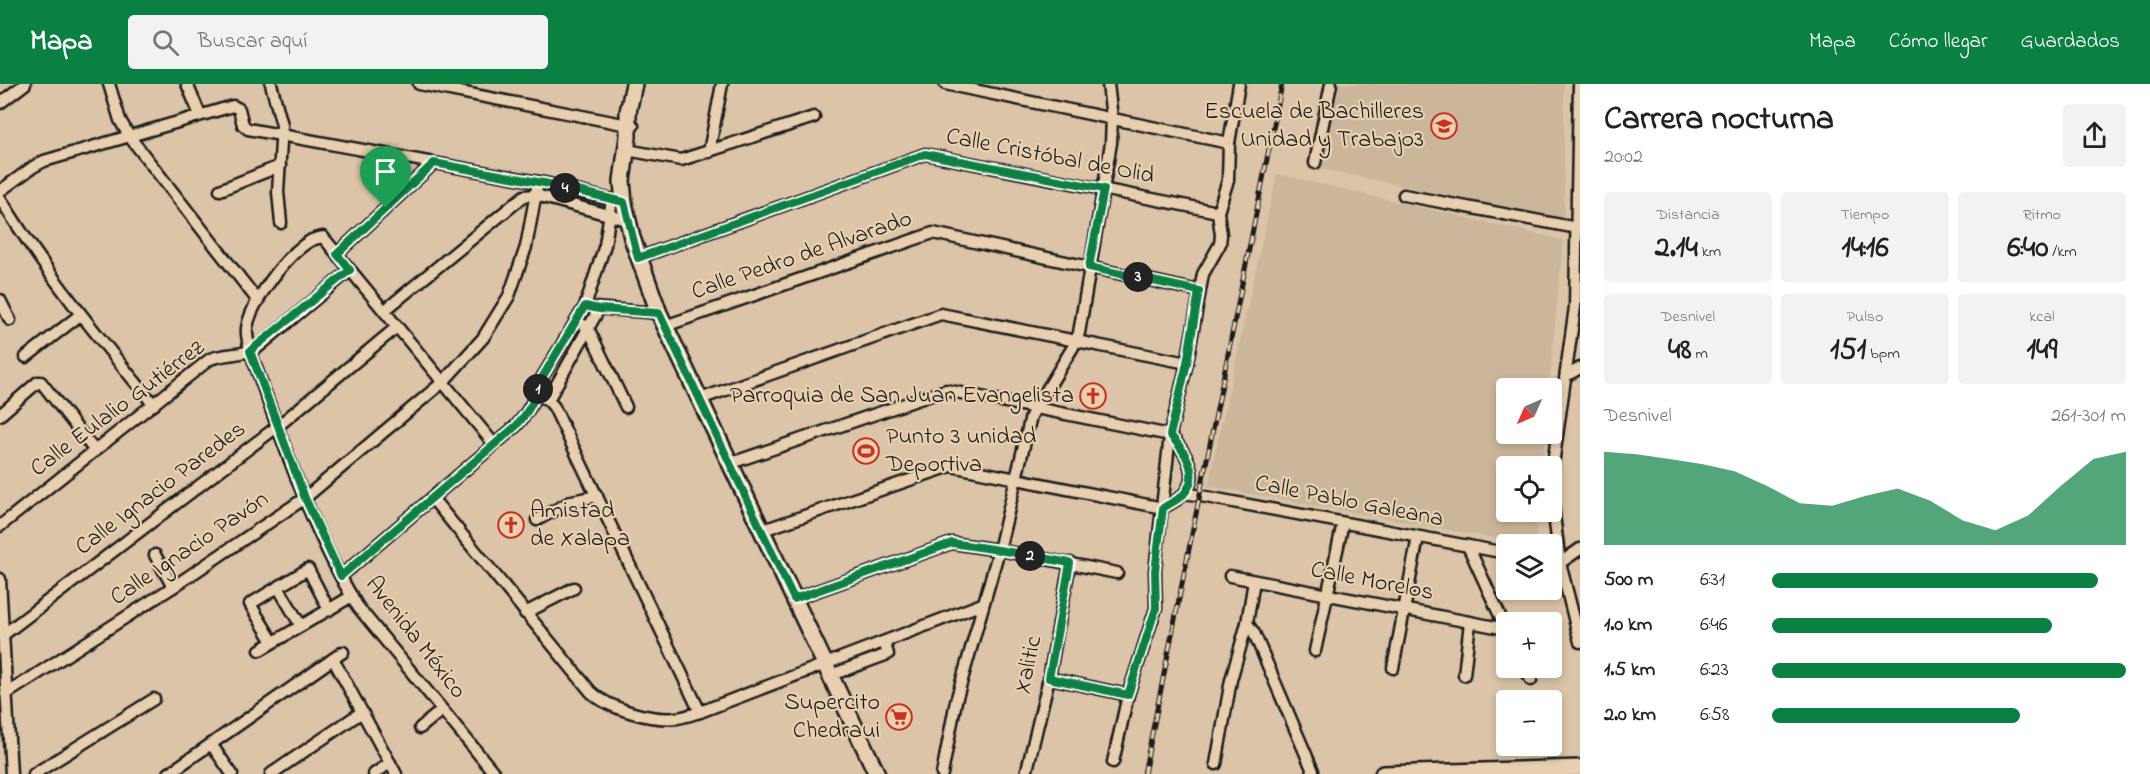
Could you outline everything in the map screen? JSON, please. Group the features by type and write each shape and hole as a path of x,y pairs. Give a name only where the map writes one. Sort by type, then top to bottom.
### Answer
{"main road":[{"path":"629,135 628,112 634,84"},
{"path":"644,84 629,135 618,201 662,319 877,774"},
{"path":"1383,774 1549,771 1580,768"}],"street":[{"path":"0,103 26,84"},
{"path":"109,84 120,120 129,136 258,302"},
{"path":"188,84 200,115"},
{"path":"271,84 280,115 282,134 278,192 281,223"},
{"path":"419,84 629,135 681,160 814,117"},
{"path":"709,152 722,84"},
{"path":"945,84 1229,142"},
{"path":"942,774 956,701 999,550 1035,408 1077,340 1111,143 1112,118 1107,84"},
{"path":"1113,762 1128,695 1156,608 1155,571 1170,435 1187,363 1199,291 1206,267 1220,244 1218,212 1227,180 1229,142 1239,84"},
{"path":"1315,163 1331,84"},
{"path":"1554,456 1575,307 1580,84"},
{"path":"154,405 81,315 31,248 1,190 39,164 233,106 237,107 245,128 538,182 618,201 610,214 601,259 585,306 540,381 537,394 527,414 341,576"},
{"name":"Calle Cristóbal de Olid","path":"638,258 925,154 1218,212"},
{"path":"434,163 337,254 494,444"},
{"path":"220,190 280,166"},
{"name":"Calle Ignacio Pavón","path":"6,694 173,587 305,498 443,382 487,333 508,296 525,248 538,182"},
{"path":"384,311 524,196 536,195 627,220"},
{"path":"1404,195 1577,228"},
{"name":"Calle Pedro de Alvarado","path":"662,319 933,233 1199,291"},
{"name":"Avenida México","path":"337,254 323,237 309,242 282,264 258,302 247,327 250,351 305,498 352,596 367,619 495,774"},
{"name":"Calle Eulalio Gutiérrez","path":"0,526 210,360 250,351 350,270"},
{"path":"0,300 10,320"},
{"path":"585,306 662,319"},
{"path":"548,400 599,309"},
{"path":"700,399 941,314 1187,363"},
{"path":"26,357 81,315"},
{"path":"577,320 588,328 626,407"},
{"name":"Calle Ignacio Paredes","path":"2,628 278,426 398,327"},
{"path":"1569,358 1580,352"},
{"path":"1566,375 1580,368"},
{"path":"0,415 38,382 41,382 95,451"},
{"path":"731,463 946,390 1170,435 1181,448 1189,463 1190,476 1185,493 1163,508 951,466 763,530"},
{"path":"537,394 548,400 554,407 700,712"},
{"name":"Calle Pablo Galeana","path":"1185,493 1496,551"},
{"path":"537,520 572,501 597,496"},
{"path":"432,498 525,613 600,700 648,717 678,718 829,670 888,654 884,642 982,604"},
{"path":"1315,651 1343,523"},
{"path":"1393,668 1418,537"},
{"path":"794,599 952,543 1117,573"},
{"path":"1468,546 1498,612"},
{"path":"1562,559 1580,549"},
{"path":"155,555 173,587"},
{"name":"Xalitic","path":"1026,774 1049,678 1070,563"},
{"path":"273,642 250,604 308,569 329,609"},
{"name":"Calle Morelos","path":"1230,576 1496,627"},
{"path":"1562,576 1576,608 1580,642"},
{"path":"0,579 6,694 4,714 11,774"},
{"path":"1216,764 1231,680 1247,623 1254,581"},
{"path":"278,587 301,626"},
{"path":"525,613 574,588"},
{"path":"260,650 352,596"},
{"path":"1464,675 1470,622"},
{"path":"1247,623 1254,633 1313,771"},
{"path":"168,774 343,652"},
{"path":"333,659 396,774"},
{"path":"1049,678 1128,695"},
{"path":"34,774 154,699"},
{"path":"420,728 442,710"},
{"path":"271,774 362,712"},
{"path":"211,744 232,774"},
{"path":"375,774 390,763"}],"shaded area":[{"name":"Escuela de Bachilleres Unidad y Trabajo3","path":"1333,84 1564,84 1564,219 1316,168"},
{"path":"1277,174 1563,240 1550,378 1496,378 1496,444 1544,444 1543,456 1496,456 1496,522 1537,522 1536,534 1496,534 1496,539 1208,486"}],"railway":[{"path":"1144,774 1282,84"}],"place":[{"name":"Escuela de Bachilleres Unidad y Trabajo3","path":"1444,126"},
{"name":"Parroquia de San Juan Evangelista","path":"1093,396"},
{"name":"Punto 3 unidad Deportiva","path":"866,451"},
{"name":"Amistad de Xalapa","path":"511,525"},
{"name":"Supercito Chedraui","path":"899,717"}],"route":[{"path":"925,154 1104,189 1089,267 1199,291 1187,363 1170,435 1181,448 1189,463 1189,486 1185,493 1163,508 1155,571 1156,608 1128,695 1049,678 1070,563 952,543 794,599 659,313 585,306 540,381 537,394 527,414 516,426 341,576 305,498 250,351 257,348 350,270 337,254 386,208 434,163 549,184 624,202 638,258 925,154"}]}
